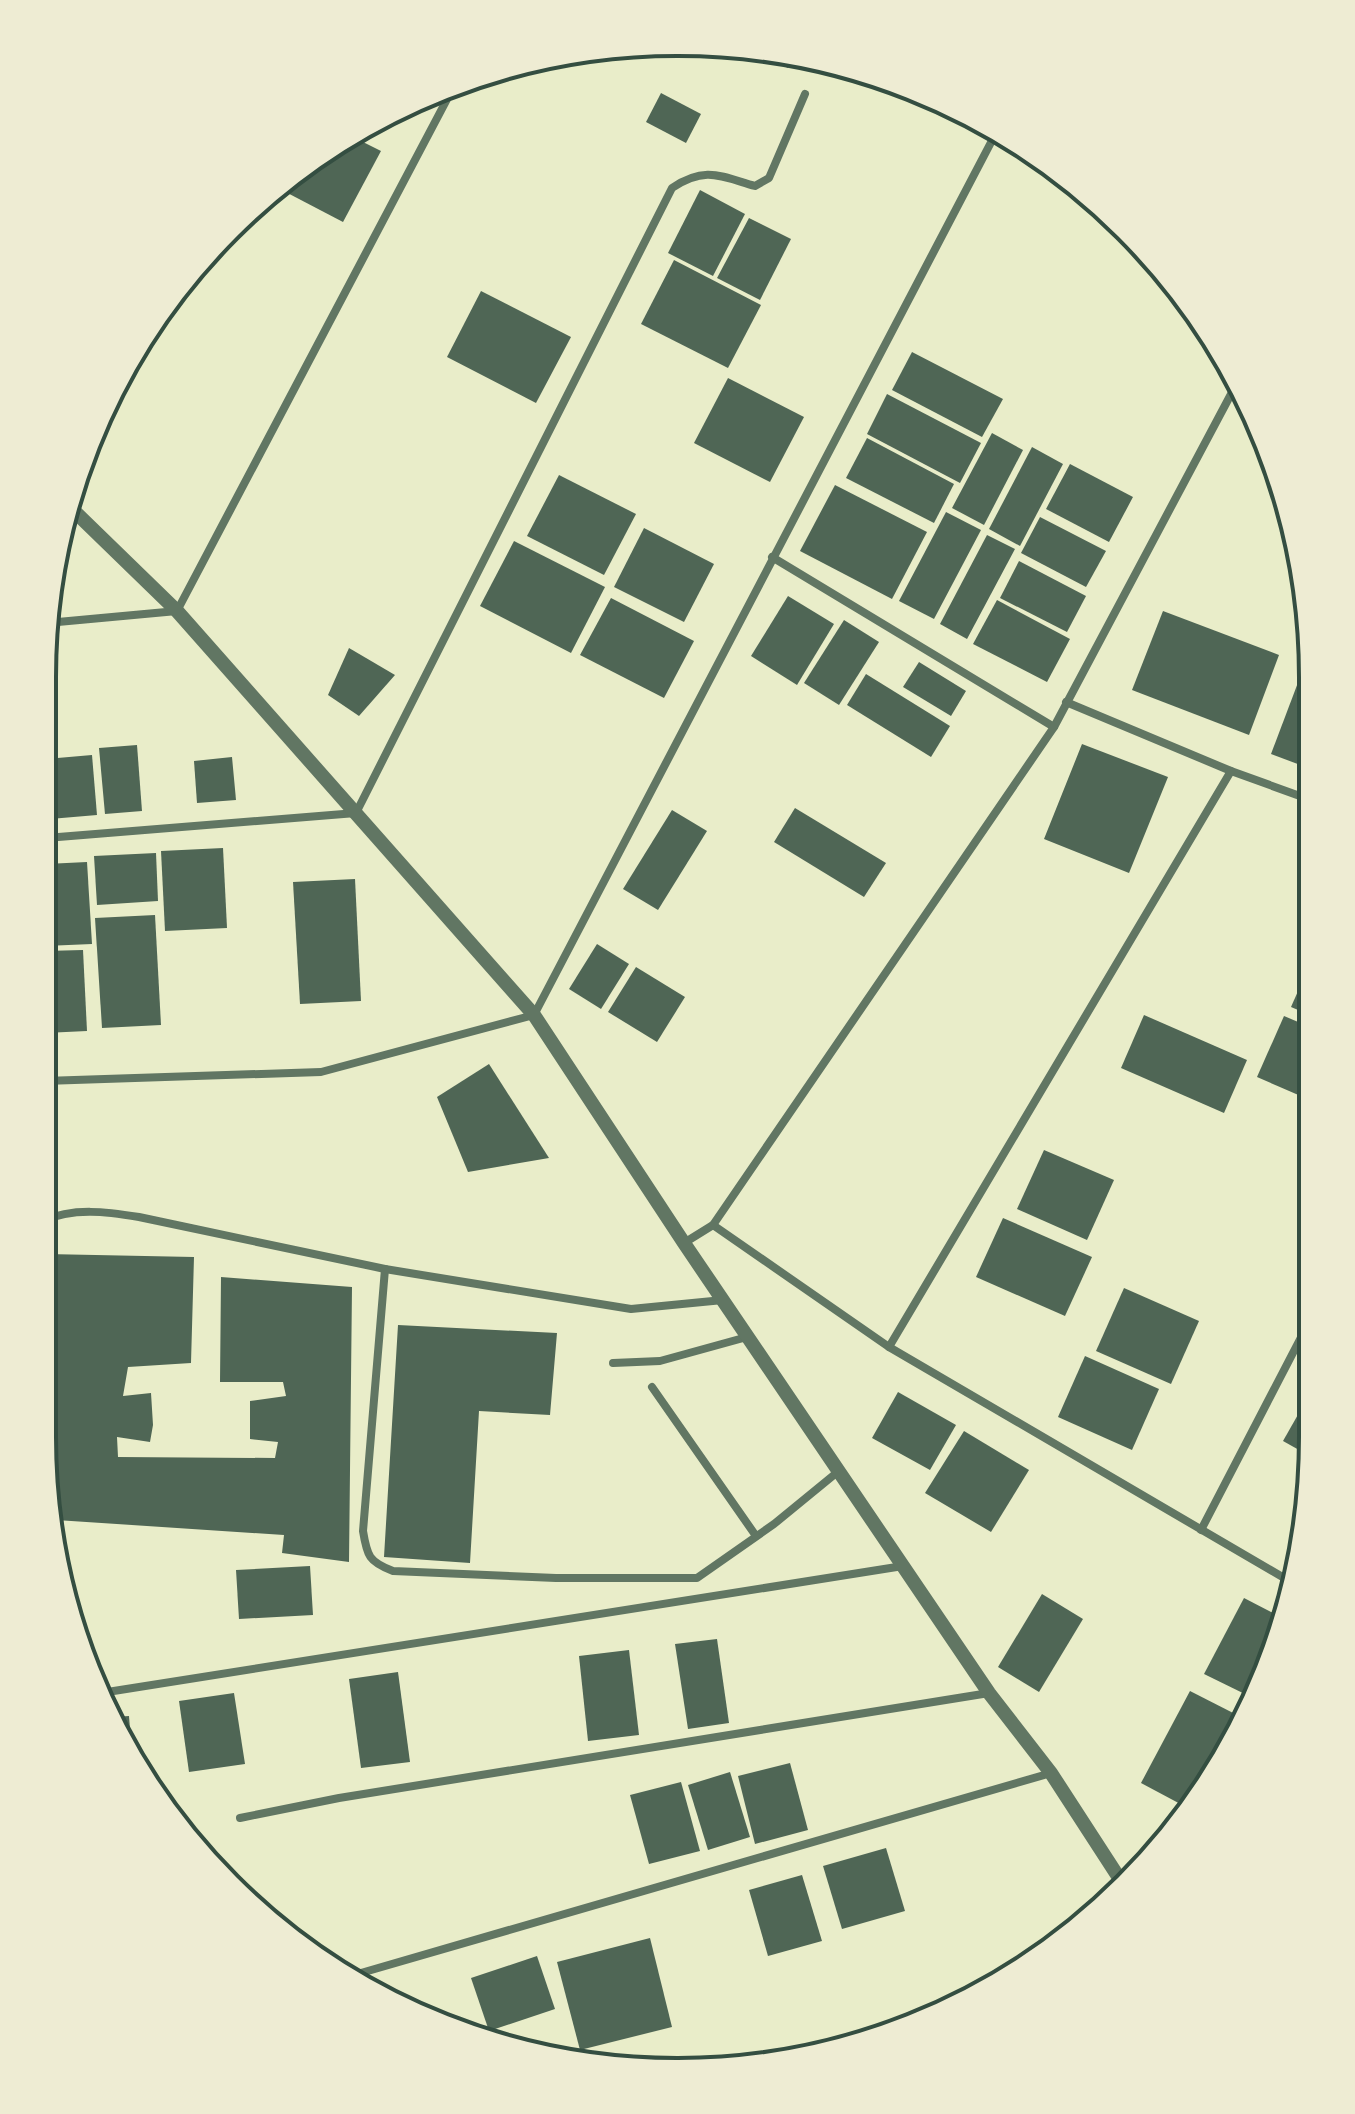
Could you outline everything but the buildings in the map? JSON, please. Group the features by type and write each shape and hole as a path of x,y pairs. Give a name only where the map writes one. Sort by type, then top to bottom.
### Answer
{"street":[{"path":"356,813 672,188 690,176 713,174 755,186 769,178 805,94"},
{"path":"177,611 446,101"},
{"path":"56,1081 321,1072 534,1015 992,141"},
{"path":"684,1243 713,1225 1054,727 1231,395"},
{"path":"78,515 177,611 534,1015 747,1337 989,1693 1051,1773 1117,1875"},
{"path":"772,557 1054,727"},
{"path":"58,622 177,611"},
{"path":"1066,702 1231,771 1299,796"},
{"path":"889,1347 1231,771"},
{"path":"56,837 356,813"},
{"path":"56,1215 102,1212 127,1215 385,1269 631,1309 723,1300"},
{"path":"713,1225 889,1347 1283,1577"},
{"path":"385,1269 363,1531 366,1550 375,1564 393,1571 556,1578 697,1578 774,1524 840,1470"},
{"path":"613,1363 660,1361 747,1337"},
{"path":"1201,1530 1299,1341"},
{"path":"652,1387 756,1536"},
{"path":"111,1691 903,1566"},
{"path":"240,1818 339,1798 989,1693"},
{"path":"363,1972 1051,1773"}]}
